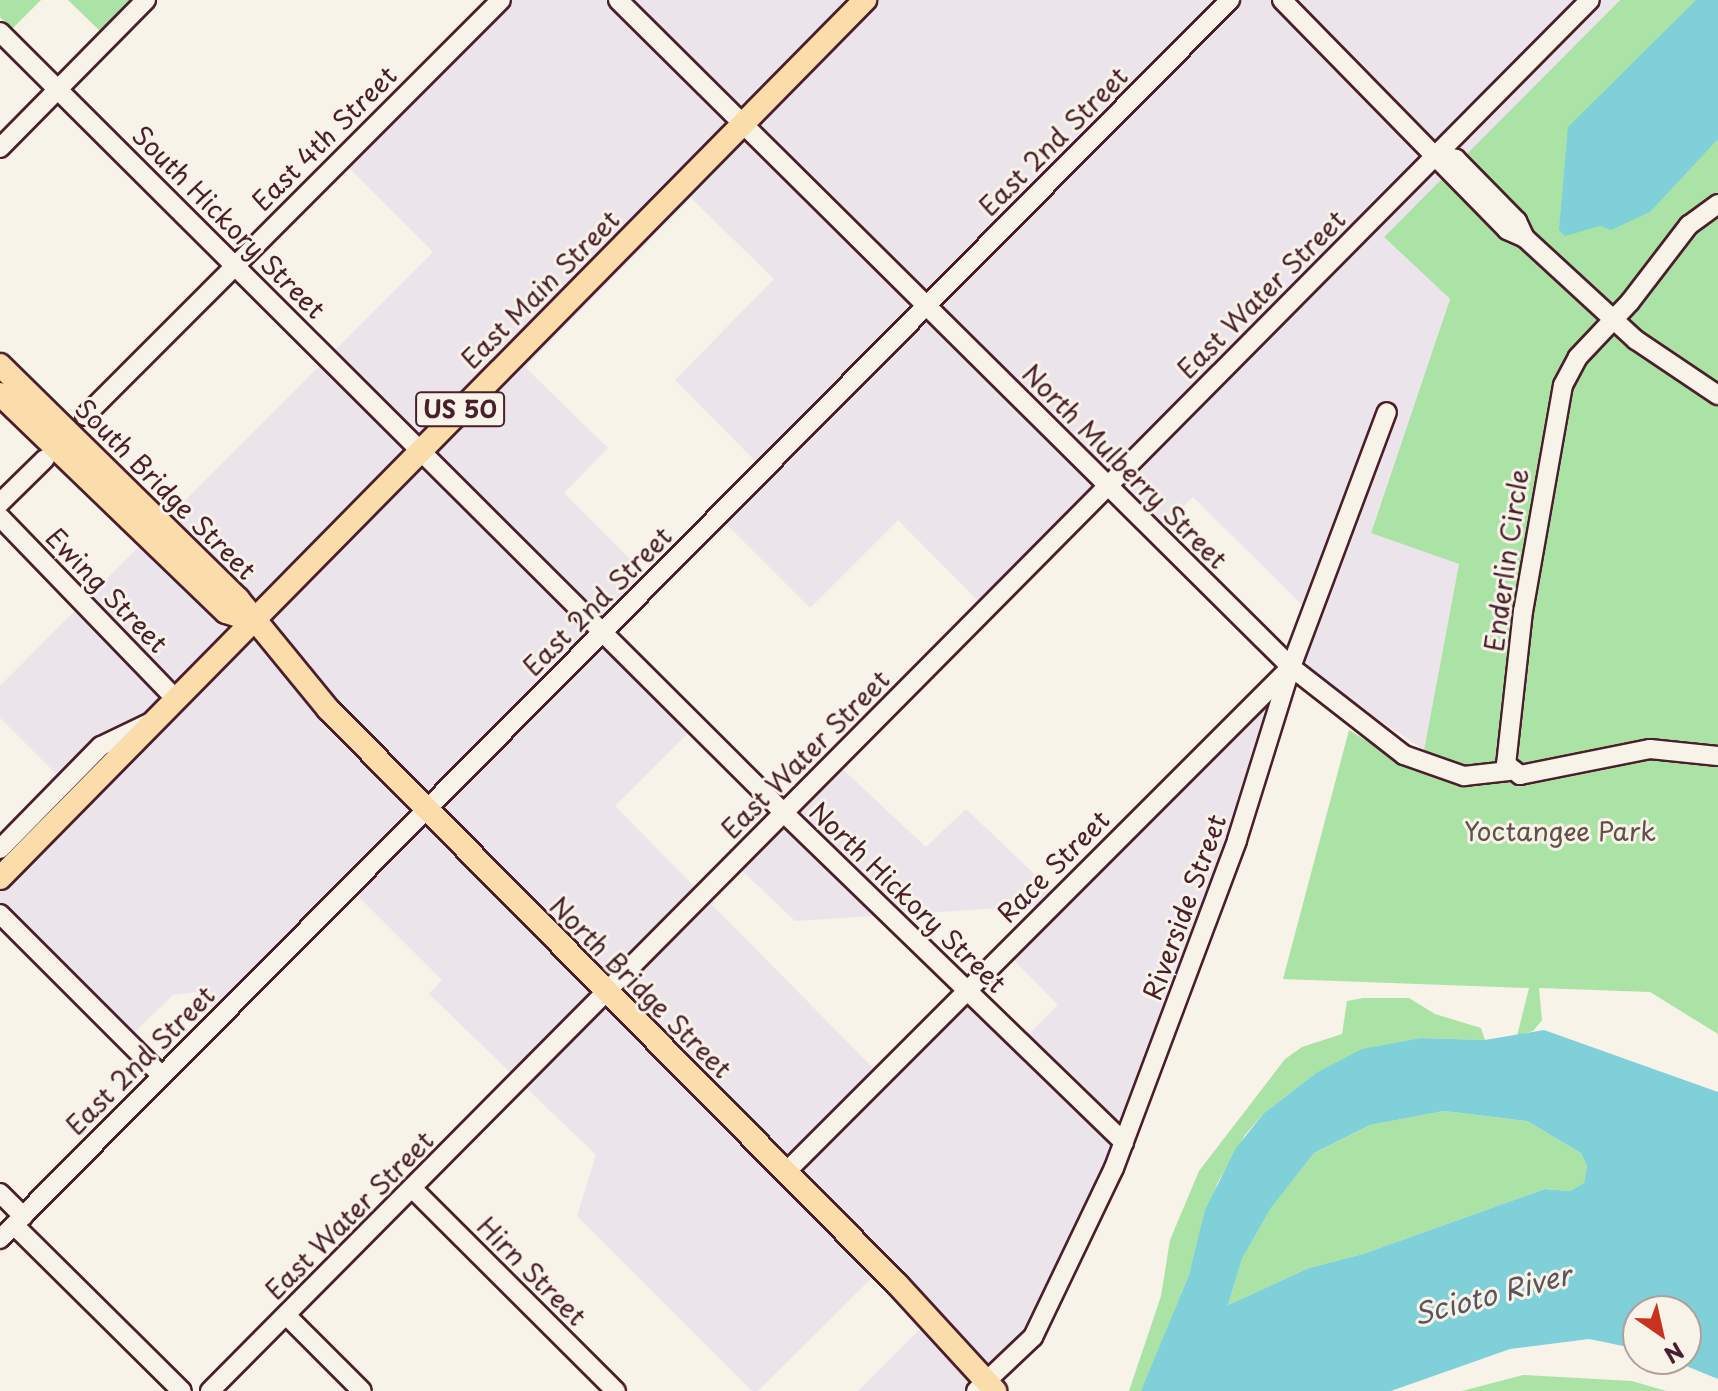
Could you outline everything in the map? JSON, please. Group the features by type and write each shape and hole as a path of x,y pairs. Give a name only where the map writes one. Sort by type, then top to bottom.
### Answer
{"main road":[{"name":"East Main Street","path":"0,878 865,0"},
{"name":"South Bridge Street","path":"0,365 188,548 251,620"},
{"name":"South Bridge Street","path":"0,394 226,612 251,620"},
{"name":"North Bridge Street","path":"251,620 328,709 605,993 786,1172 986,1388"}],"street":[{"path":"0,148 146,0"},
{"name":"East 4th Street","path":"85,416 501,0"},
{"name":"North Mulberry Street","path":"618,0 1291,667 1404,755 1464,776 1509,771"},
{"name":"East 2nd Street","path":"0,1239 1230,0"},
{"path":"1282,0 1436,154 1444,170 1507,230 1525,238 1636,340 1718,395"},
{"name":"East Water Street","path":"210,1391 1590,0"},
{"name":"South Hickory Street","path":"0,32 420,450"},
{"name":"Enderlin Circle","path":"1509,771 1507,749 1521,626 1555,409 1578,357 1615,318 1689,225 1718,204"},
{"name":"Riverside Street","path":"986,1388 1033,1337 1124,1143 1237,840 1291,667 1387,412"},
{"name":"North Hickory Street","path":"420,450 783,812 1124,1143"},
{"path":"0,503 45,459"},
{"name":"Ewing Street","path":"0,517 176,699"},
{"name":"Race Street","path":"786,1172 1291,667"},
{"name":"East Main Street","path":"0,849 101,746 155,720"},
{"path":"1509,771 1540,772 1650,749 1718,756"},
{"path":"0,914 162,1076"},
{"name":"Hirn Street","path":"412,1188 616,1391"},
{"path":"0,1193 18,1221 182,1391"},
{"path":"286,1315 362,1391"}],"shaded area":[{"path":"501,0 1620,0 1384,237 1450,299 1371,532 1459,564 1424,750 1296,664 1313,616 1193,497 1152,537 1107,491 988,611 898,520 810,608 714,512 760,466 675,380 774,279 691,198 525,367 608,448 564,493 650,579 598,632 693,728 615,806 884,1079 975,987 1025,1038 1058,1005 1008,954 1044,917 1033,906 795,921 737,866 838,765 926,847 966,809 1062,900 1292,675 1242,840 1036,1341 983,1391 858,1391 921,1328 872,1278 758,1391 752,1391 577,1216 596,1155 429,994 442,980 352,890 223,1019 196,992 173,995 129,1038 0,908 0,878 80,798 0,718 0,686 433,252 340,159"}],"green space":[{"path":"0,0 41,0 12,29 0,17"},
{"path":"68,0 136,0 103,34"},
{"name":"Yoctangee Park","path":"1620,0 1718,0 1718,1034 1650,992 1539,988 1542,1020 1533,1031 1517,1036 1529,988 1283,979 1349,730 1412,769 1424,750 1459,564 1371,533 1450,299 1384,237"},
{"path":"1409,998 1435,1014 1481,1028 1485,1040 1422,1038 1316,1073 1264,1113 1245,1135 1217,1184 1189,1275 1145,1383 1141,1391 1129,1391 1161,1296 1170,1240 1199,1171 1285,1059 1302,1047 1342,1034 1347,1001"},
{"path":"1444,1111 1527,1121 1581,1153 1587,1166 1584,1183 1570,1191 1545,1189 1363,1254 1309,1268 1228,1305 1242,1259 1270,1208 1314,1153 1370,1125"},
{"path":"1523,1375 1632,1381 1666,1391 1462,1391"}],"water":[{"path":"1696,0 1718,0 1718,139 1650,212 1611,230 1600,226 1565,236 1559,230 1568,127"},
{"name":"Scioto River","path":"1544,1030 1718,1092 1718,1379 1702,1372 1702,1295 1622,1295 1622,1346 1589,1339 1510,1349 1391,1391 1141,1391 1189,1275 1205,1210 1236,1148 1264,1113 1316,1073 1362,1049 1422,1038 1485,1040","holes":["1444,1111 1527,1121 1581,1153 1587,1166 1584,1183 1570,1191 1545,1189 1363,1254 1309,1268 1228,1305 1242,1259 1270,1209 1314,1153 1370,1125"]}]}
